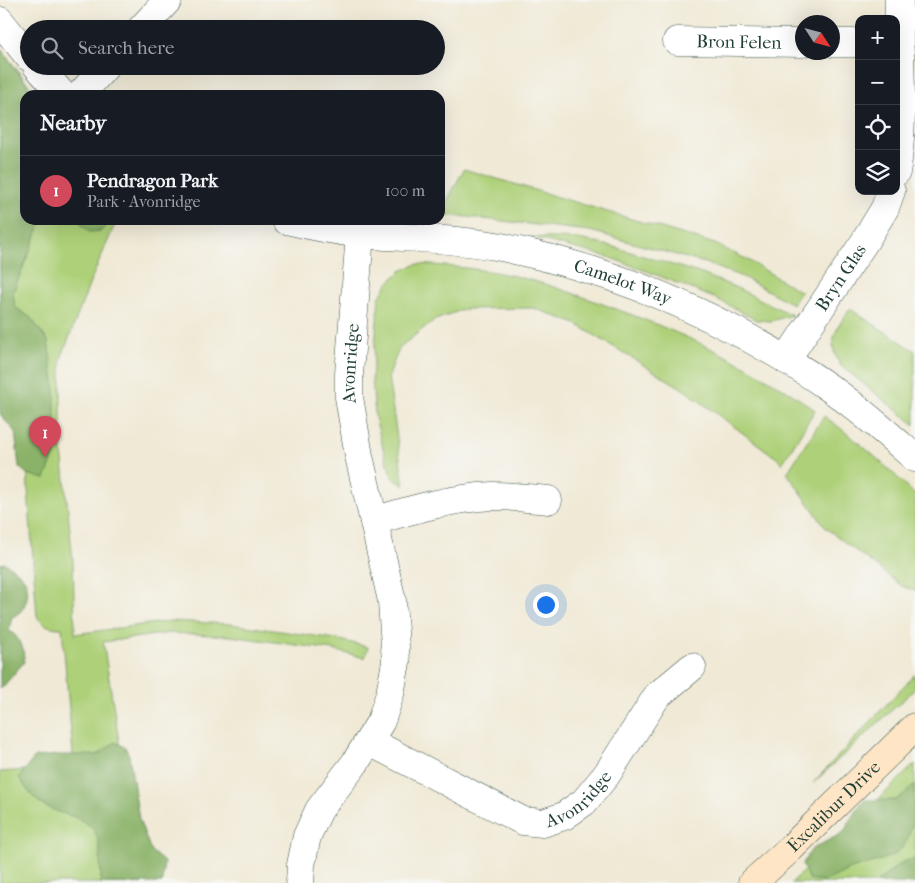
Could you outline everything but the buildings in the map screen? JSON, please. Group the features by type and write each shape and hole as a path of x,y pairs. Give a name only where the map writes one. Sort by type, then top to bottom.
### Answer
{"street":[{"path":"149,20 168,0"},
{"path":"898,0 898,15"},
{"path":"0,21 20,46"},
{"name":"Bron Felen","path":"677,41 795,43"},
{"path":"840,43 855,43"},
{"path":"898,60 901,112 899,150"},
{"path":"45,75 59,90"},
{"path":"84,90 98,75"},
{"path":"900,181 915,185"},
{"name":"Bryn Glas","path":"786,360 865,241 885,208 890,195"},
{"name":"Camelot Way","path":"308,225 360,234 494,246 595,270 652,291 746,335 786,360 834,391 915,458"},
{"name":"Avonridge","path":"300,883 301,865 307,836 319,810 370,742 381,721 390,694 396,662 392,601 359,456 348,397 360,234"},
{"path":"374,521 433,505 465,499 493,496 548,500"},
{"name":"Avonridge","path":"370,742 523,821 543,823 564,816 584,802 606,774 657,696 692,667"},
{"name":"Excalibur Drive","path":"752,883 791,848 915,727"}],"green space":[{"path":"0,48 33,90 20,90 20,225 115,225 91,280 61,359 61,441 73,561 75,634 170,621 231,624 336,639 368,647 365,658 333,650 230,636 170,633 103,642 142,883 0,883 0,772 74,766 62,628 48,626 37,617 28,489 24,390 0,385"},
{"path":"0,48 29,87 29,90 20,90 20,225 40,225 13,293 15,307 31,318 48,341 55,390 55,453 45,479 27,474 19,467 15,432 0,414"},
{"path":"464,169 715,244 748,260 801,292 792,304 745,278 705,263 590,231 445,215 445,205"},
{"path":"83,225 107,225 101,231 89,232"},
{"path":"531,237 579,239 614,247 702,274 737,288 792,315 771,321 756,320 719,300 649,272 608,257"},
{"path":"417,264 468,268 519,277 560,289 627,313 701,344 748,367 815,410 782,464 778,459 683,389 576,324 534,308 464,309 433,321 400,347 388,376 404,486 392,477 386,460 375,417 372,379 379,298 388,283 401,271"},
{"path":"850,309 915,351 915,425 840,365 834,349 834,336"},
{"path":"824,416 848,434 915,495 915,591 902,586 826,528 787,473"},
{"path":"5,563 24,579 27,595 21,611 12,617 9,630 21,644 24,662 0,688 0,564"},
{"path":"915,674 915,689 813,783"},
{"path":"115,742 125,747 129,755 139,819 151,851 164,862 162,883 101,883 99,845 91,827 79,819 51,809 36,800 19,777 35,757 97,755"},
{"path":"915,764 915,858 901,863 876,883 791,883"},
{"path":"915,785 912,825 900,850 892,856 848,870 830,879 809,879 802,864 812,849 844,832 864,800 896,800"},
{"path":"915,858 915,883 876,883 901,863"}],"place":[{"name":"Pendragon Park","path":"45,457"}]}
